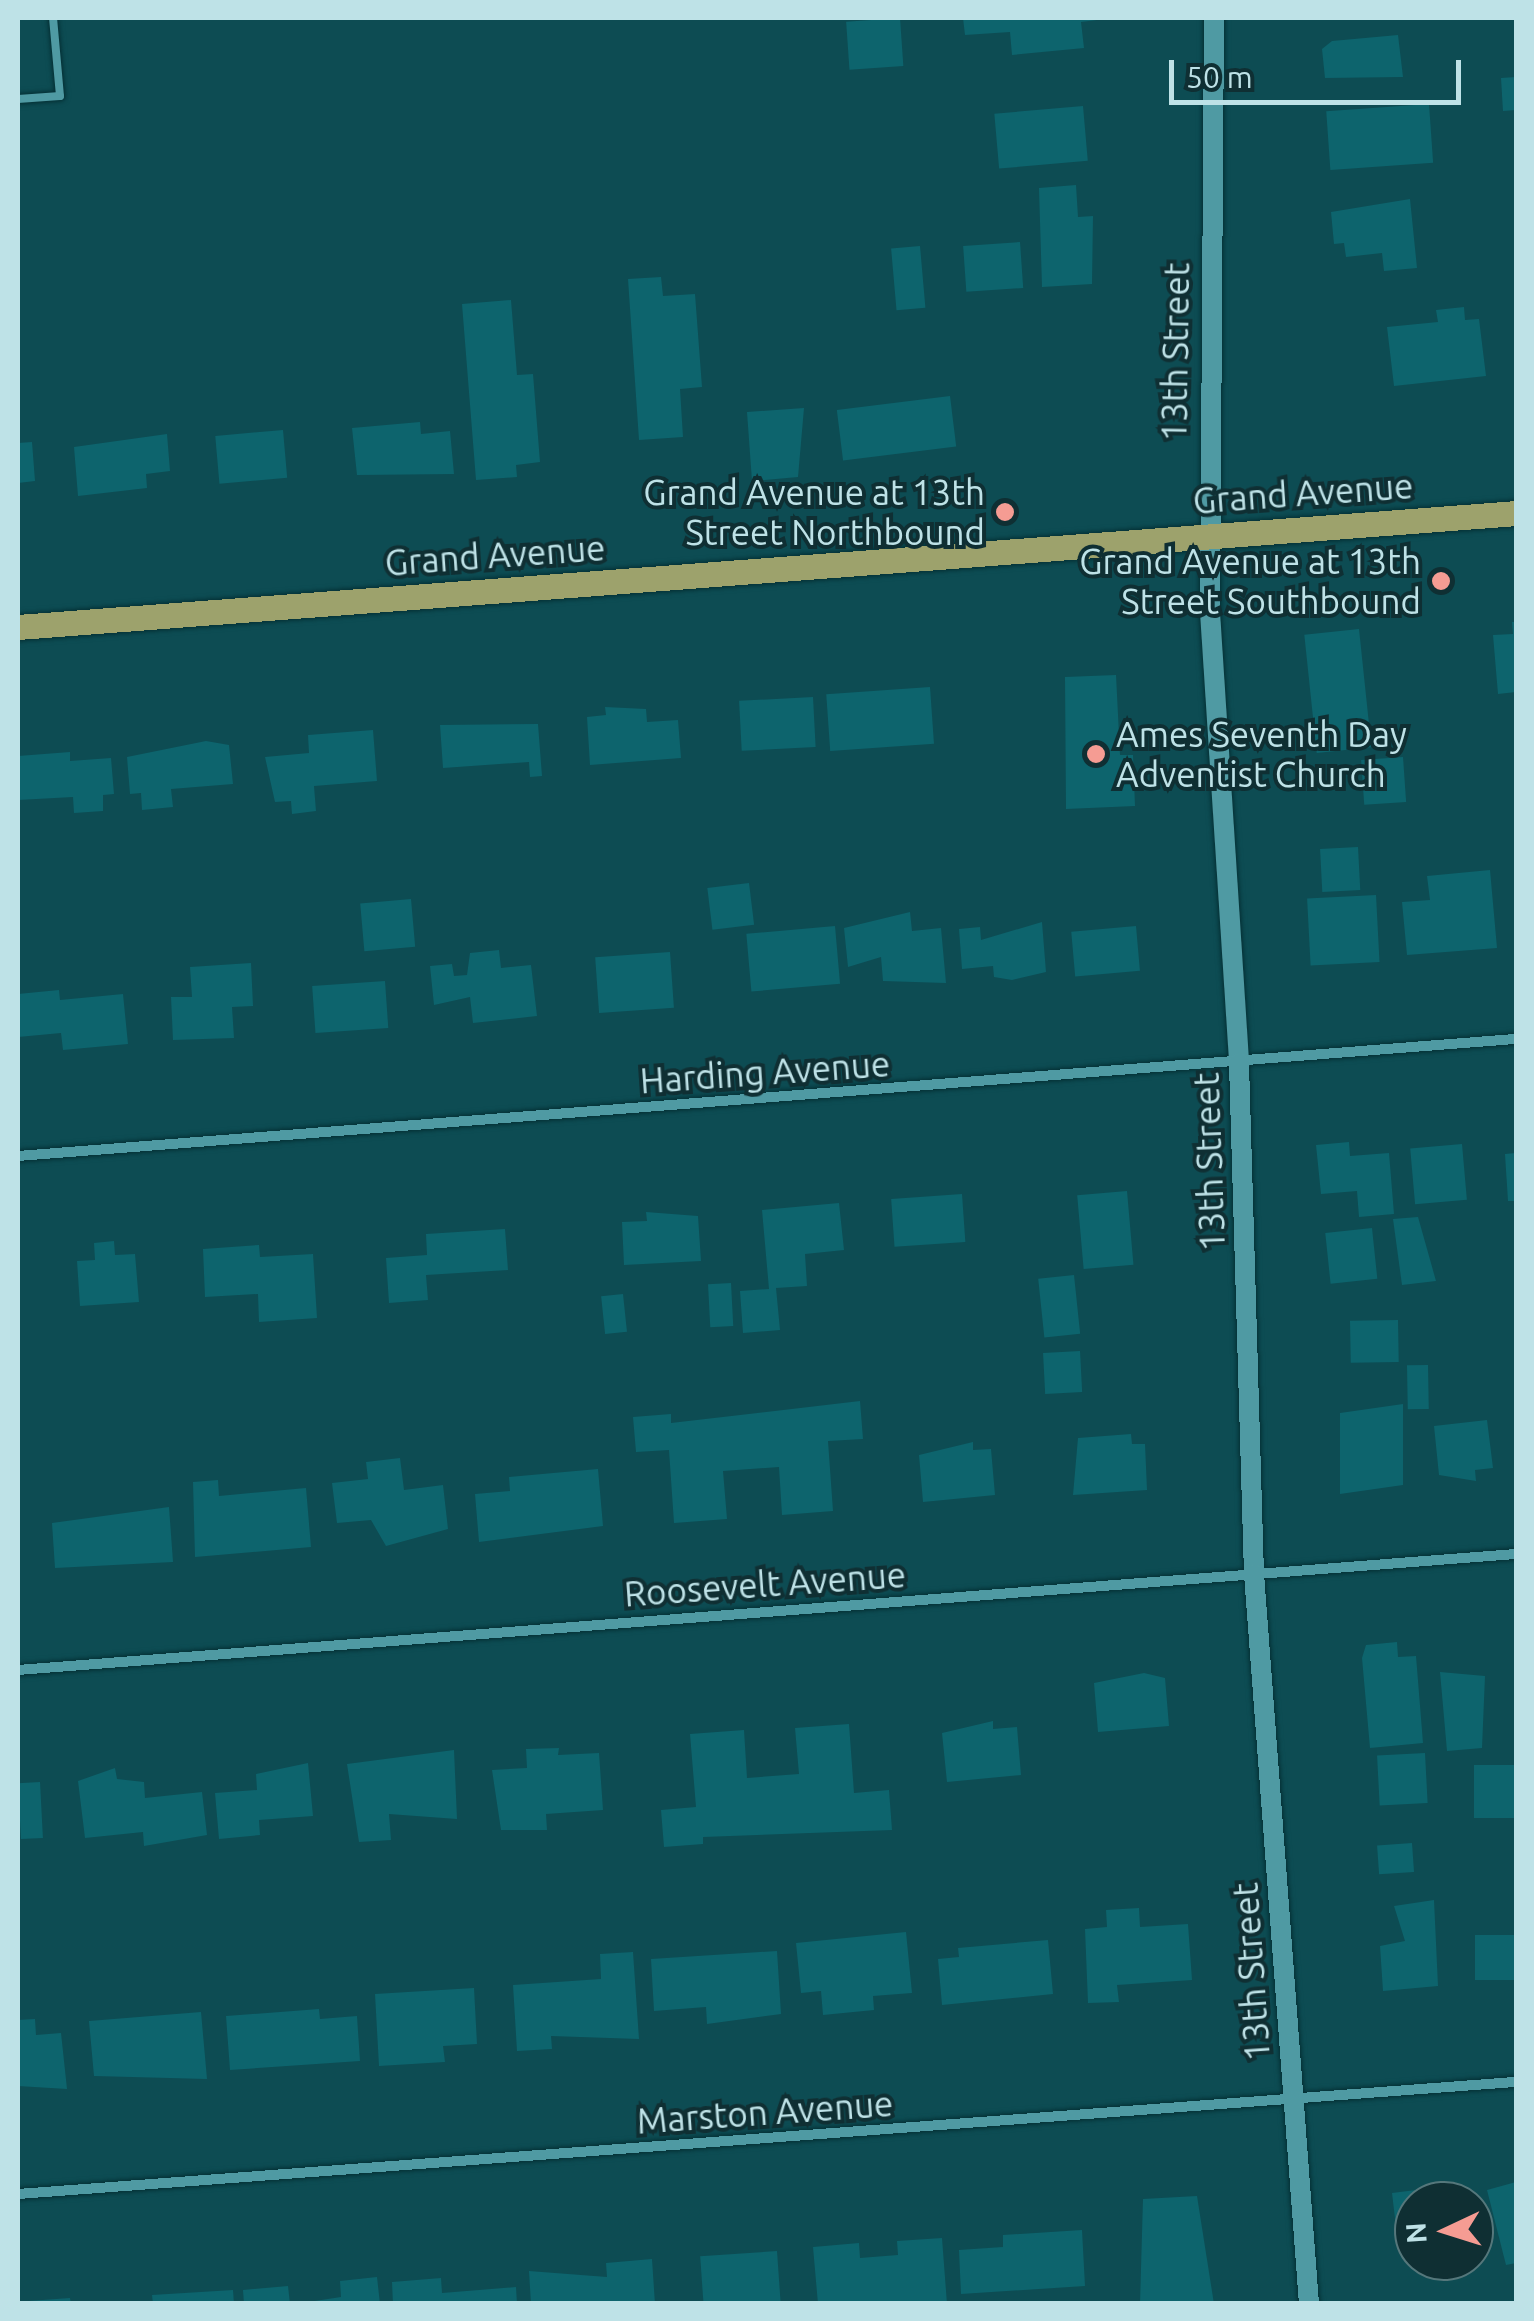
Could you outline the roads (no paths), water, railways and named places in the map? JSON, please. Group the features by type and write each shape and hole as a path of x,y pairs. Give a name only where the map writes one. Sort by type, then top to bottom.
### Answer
{"main road":[{"name":"13th Street","path":"1214,18 1207,534 1239,1063 1254,1574 1309,2304"},
{"name":"Grand Avenue","path":"18,627 1516,513"}],"street":[{"name":"Harding Avenue","path":"18,1156 1516,1039"},
{"name":"Roosevelt Avenue","path":"18,1670 1516,1554"},
{"name":"Marston Avenue","path":"18,2194 1294,2102 1516,2082"}],"lane":[{"path":"18,99 60,96 53,18"}],"place":[{"name":"Grand Avenue at 13th Street Northbound","path":"1005,512"},
{"name":"Grand Avenue at 13th Street Southbound","path":"1441,581"},
{"name":"Ames Seventh Day Adventist Church","path":"1096,754"}]}
